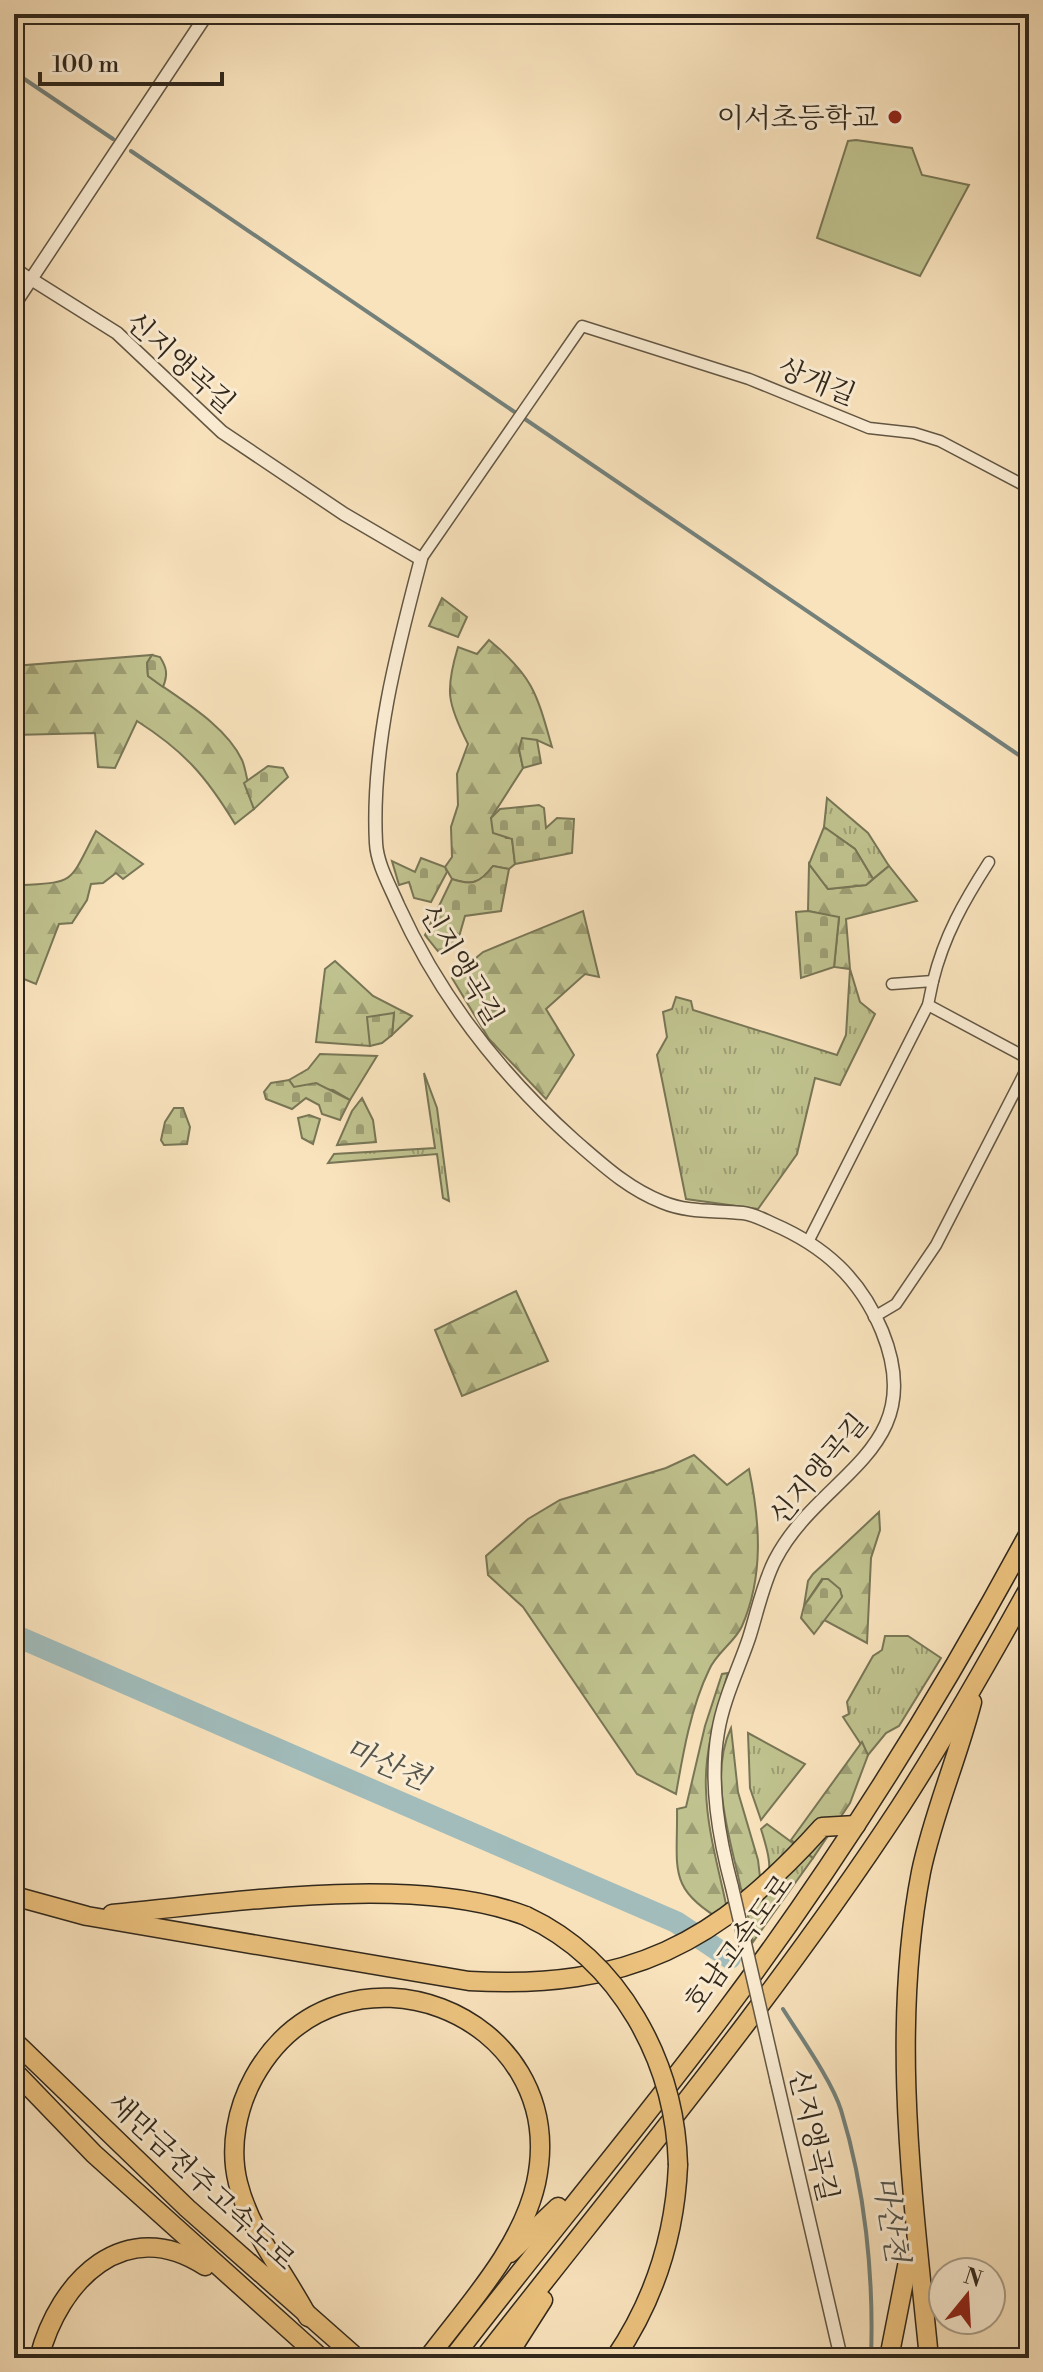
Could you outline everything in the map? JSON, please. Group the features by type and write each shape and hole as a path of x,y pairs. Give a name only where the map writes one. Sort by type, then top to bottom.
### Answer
{"highway":[{"name":"호남고속도로","path":"453,2358 721,2017 834,1858 952,1675 1029,1533"},
{"name":"호남고속도로","path":"484,2358 724,2050 855,1873 978,1679 1029,1588"},
{"path":"929,2358 913,2200 907,2063 908,1959 931,1830 961,1746 978,1679"},
{"path":"14,1896 87,1916 469,1981 521,1984 572,1980 662,1955 711,1930 755,1895 822,1827 856,1825"},
{"path":"87,1916 381,1894 450,1898 526,1916 567,1938 586,1953 628,2004 653,2052 678,2145 674,2221 667,2249 642,2313 615,2358"},
{"path":"308,2317 256,2231 238,2182 235,2142 239,2114 248,2089 274,2048 306,2020 343,2003 394,1997 451,2010 495,2041 520,2074 535,2111 539,2159 535,2186 522,2220 497,2266 428,2358"},
{"name":"새만금전주고속도로","path":"14,2041 187,2208 356,2357"},
{"name":"새만금전주고속도로","path":"14,2071 94,2154 321,2358"},
{"path":"497,2266 610,2155"},
{"path":"889,2358 909,2270 913,2200"},
{"path":"506,2358 603,2205"},
{"path":"39,2358 45,2334 62,2299 86,2273 111,2256 132,2249 186,2254 249,2295"}],"street":[{"path":"14,305 207,14"},
{"path":"14,267 31,279"},
{"name":"신지앵곡길","path":"31,279 117,333 222,432 344,514 421,559"},
{"name":"신지앵곡길","path":"582,326 421,559 397,650 378,778 376,848 406,922 485,1049 540,1109 626,1186 682,1209 748,1213 809,1240 839,1265 882,1331 893,1375 893,1403 888,1426 872,1449 791,1535 774,1561 718,1732 715,1790 721,1844 841,2358"},
{"name":"상개길","path":"582,326 749,379 869,428 914,433 940,441 1029,488"},
{"path":"809,1240 928,1005 941,947 960,907 989,862"},
{"path":"892,984 933,981"},
{"path":"874,1317 896,1304 936,1245 1029,1061 928,1005"}],"green space":[{"path":"848,141 912,148 922,175 969,185 920,276 817,238"},
{"path":"442,598 467,617 458,637 429,626"},
{"path":"489,640 515,664 531,687 552,747 537,740 519,749 523,768 491,818 506,838 512,838 515,864 509,869 493,866 475,882 465,882 452,879 445,867 452,857 451,827 458,805 457,774 468,744 452,707 451,675 458,647 477,654"},
{"path":"152,655 147,663 148,676 213,724 242,760 254,809 235,824 193,766 137,721 115,768 98,767 95,733 14,735 14,666"},
{"path":"152,655 160,657 165,668 163,687 148,676 147,663"},
{"path":"522,738 537,740 541,763 523,768 519,749"},
{"path":"268,766 283,768 288,777 254,809 244,783"},
{"path":"827,798 868,833 889,866 873,879 855,849 824,827"},
{"path":"539,805 544,808 546,828 557,818 574,819 572,853 515,864 512,839 493,833 491,818 500,809"},
{"path":"824,827 855,849 873,879 866,885 828,889 809,864"},
{"path":"96,831 143,864 123,879 116,873 103,883 91,884 87,900 72,923 59,924 36,984 14,975 14,886 68,878 80,863"},
{"path":"421,858 445,867 447,872 431,902 414,898 409,882 399,885 392,861 415,872"},
{"path":"809,864 828,889 866,885 889,866 917,901 846,919 850,969 834,967 839,918 808,911"},
{"path":"493,866 509,869 501,911 465,916 456,947 441,955 425,935 452,879 475,882"},
{"path":"583,911 599,977 585,974 546,1009 574,1055 546,1099 489,1039 452,978 483,952"},
{"path":"796,912 839,917 834,967 801,978"},
{"path":"335,961 373,996 412,1016 392,1035 394,1013 370,1031 370,1046 316,1042 325,969"},
{"path":"850,969 860,1002 875,1014 840,1085 815,1078 797,1154 758,1209 686,1199 657,1055 667,1037 663,1012 672,1009 676,997 691,1001 693,1010 837,1055 846,1035"},
{"path":"394,1013 392,1035 382,1043 370,1046 367,1017"},
{"path":"320,1054 377,1056 350,1100 333,1090 294,1087 289,1080 308,1069"},
{"path":"424,1073 437,1108 449,1201 443,1198 437,1154 328,1163 334,1154 435,1148"},
{"path":"289,1080 294,1087 316,1083 350,1100 340,1120 322,1114 319,1105 306,1098 292,1109 266,1099 264,1092 271,1083"},
{"path":"362,1098 373,1120 376,1142 337,1145 352,1111"},
{"path":"174,1108 183,1108 190,1127 187,1144 164,1145 161,1140 165,1122"},
{"path":"309,1115 320,1119 313,1144 302,1138 298,1118"},
{"path":"516,1291 548,1361 462,1396 435,1330"},
{"path":"694,1455 727,1485 749,1469 756,1508 757,1568 742,1626 712,1664 697,1699 676,1794 637,1774 523,1607 488,1575 486,1556 528,1519 560,1500 666,1468"},
{"path":"879,1512 880,1530 871,1558 867,1643 824,1620 842,1596 822,1579 804,1606 808,1581 813,1574"},
{"path":"823,1579 828,1579 840,1589 842,1597 814,1634 801,1618 804,1606"},
{"path":"885,1636 908,1636 941,1658 899,1726 886,1733 868,1755 843,1717 849,1714 847,1702 873,1656 882,1650"},
{"path":"728,1673 712,1731 706,1775 709,1822 729,1919 725,1922 706,1910 684,1888 677,1862 677,1809 686,1807 705,1726 722,1674"},
{"path":"731,1728 738,1792 760,1877 748,1897 741,1889 721,1787 724,1747"},
{"path":"748,1733 805,1764 761,1820 750,1788"},
{"path":"862,1742 868,1755 850,1803 813,1858 791,1840"},
{"path":"767,1824 813,1858 753,1942 748,1916 769,1875 761,1829"}],"waterway":[{"path":"14,72 113,139"},
{"path":"131,151 1029,762"},
{"name":"마산천","path":"14,1635 676,1922 730,1958"},
{"name":"마산천","path":"783,2009 831,2086 849,2140 866,2232 871,2296 871,2358"}],"place":[{"name":"이서초등학교","path":"895,117"}]}
